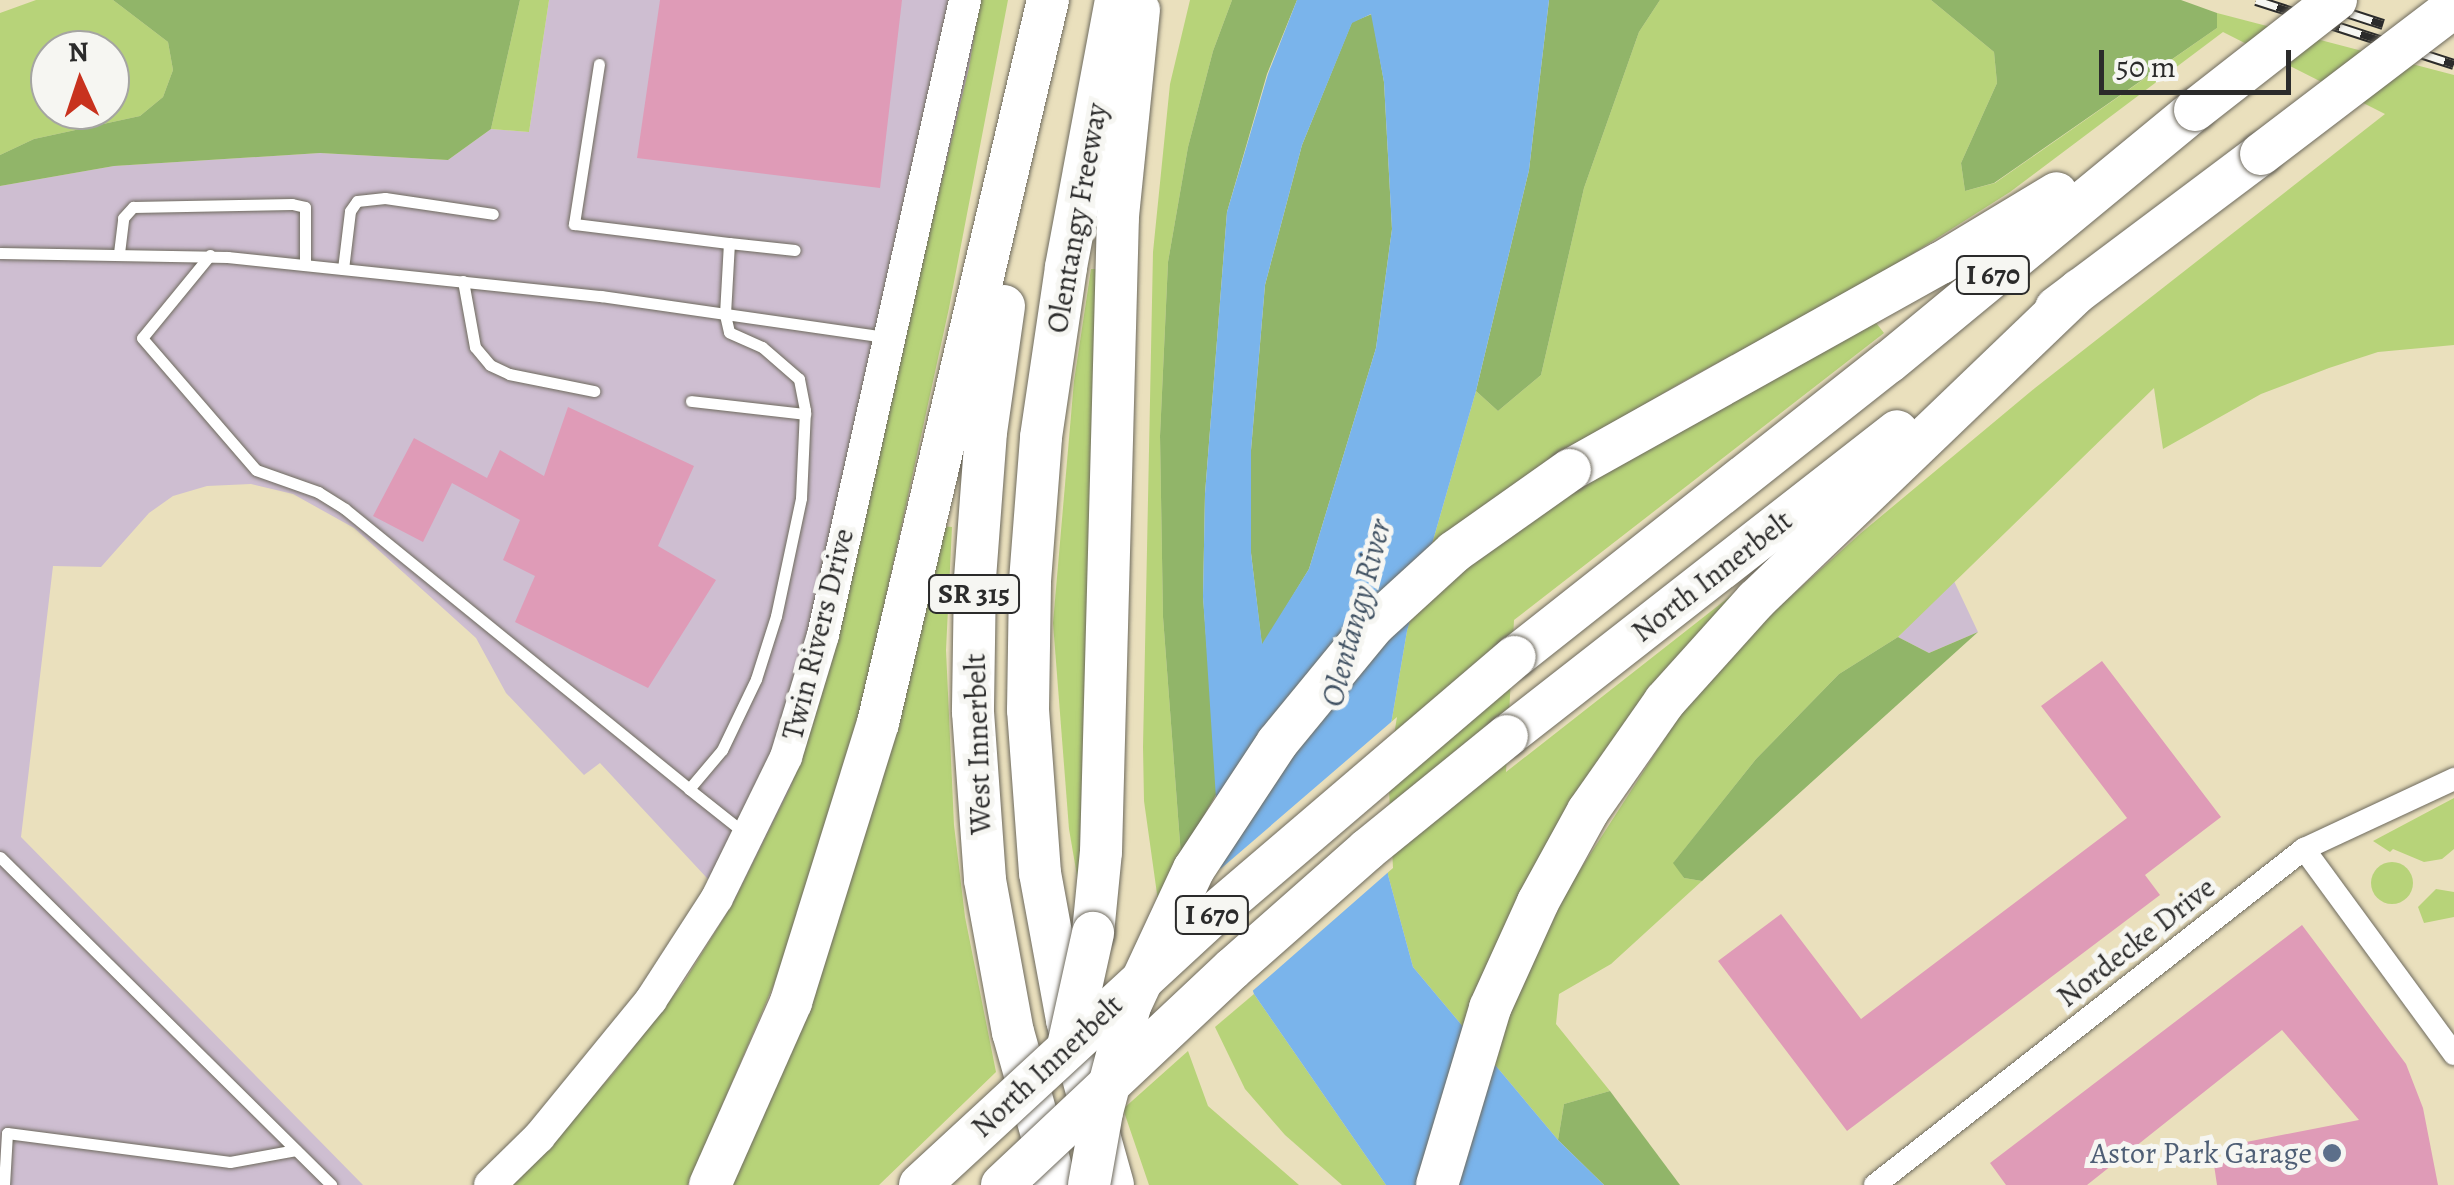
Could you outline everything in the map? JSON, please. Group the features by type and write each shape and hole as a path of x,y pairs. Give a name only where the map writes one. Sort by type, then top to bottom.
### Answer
{"highway":[{"path":"710,1185 790,1002 878,723 1052,0"},
{"name":"West Innerbelt","path":"1052,0 986,432 974,578 973,712 985,880 1013,1032 1056,1185"},
{"name":"Olentangy Freeway","path":"1042,438 1066,267 1116,0"},
{"path":"1026,1185 1062,1070 1093,933 1102,834 1118,216 1140,0"},
{"name":"North Innerbelt","path":"920,1185 1209,918 1514,657 1889,362 2194,110 2336,0"},
{"name":"North Innerbelt","path":"1002,1185 1232,969 1368,849 2079,290 2454,6"},
{"path":"1089,1185 1102,1112 1130,1006 1194,868 1277,743 1373,626 1454,552 1570,470 1941,264 2194,110"},
{"path":"1436,1185 1490,1008 1538,902 1588,811 1665,701 1756,600 2079,290"},
{"name":"West Innerbelt","path":"1042,438 1030,581 1032,791 1040,873 1067,1020 1113,1185"}],"main road":[{"name":"Twin Rivers Drive","path":"490,1185 539,1136 651,1000 718,898 750,838 806,697 924,198 966,0"}],"street":[{"name":"Nordecke Drive","path":"1875,1185 2304,848 2454,779"},
{"path":"2304,848 2454,1054"}],"lane":[{"path":"599,64 574,224 795,250"},
{"path":"343,269 350,211 357,202 385,198 493,214"},
{"path":"118,254 123,218 132,207 292,204 305,207 304,265"},
{"path":"689,789 722,750 766,648 801,498 805,414 798,379 762,348 729,332 725,314 729,243"},
{"path":"0,253 210,255 464,281 889,338"},
{"path":"210,255 142,338 256,470 318,492 345,509 750,838"},
{"path":"464,281 476,347 490,365 509,374 594,391"},
{"path":"691,401 805,414"},
{"path":"0,857 331,1185"},
{"path":"4,1185 7,1133 230,1162 296,1150"}],"shaded area":[{"path":"549,0 980,0 969,68 876,453 842,621 791,786 732,905 600,763 584,775 506,693 476,638 354,528 293,494 251,484 207,486 173,496 149,513 101,567 53,566 21,837 363,1185 0,1185 0,186 114,166 320,153 448,160 491,129 529,132"},
{"path":"1953,579 1978,632 1929,653 1898,637"}],"green space":[{"path":"36,0 113,0 168,42 173,70 163,97 140,116 130,118 130,30 30,30 30,130 75,130 34,139 0,155 0,13"},
{"path":"113,0 520,0 491,129 448,160 320,153 114,166 0,186 0,155 34,139 75,130 130,130 130,118 140,116 163,97 173,70 168,42"},
{"path":"520,0 549,0 529,132 491,129"},
{"path":"980,0 1008,0 949,308 850,761 795,935 688,1185 509,1185 613,1074 684,982 732,905 791,786 842,621 876,453 969,68"},
{"path":"1190,0 1232,0 1213,51 1188,147 1168,262 1160,436 1163,617 1181,856 1158,901 1144,801 1143,747 1153,252 1170,84"},
{"path":"1232,0 1297,0 1267,74 1227,212 1205,494 1203,597 1218,791 1181,856 1163,617 1160,436 1168,262 1188,147 1213,51"},
{"path":"1549,0 1660,0 1639,32 1584,188 1541,375 1498,411 1476,391 1529,170"},
{"path":"1660,0 1931,0 1994,52 1997,83 1961,163 1965,191 1995,183 2217,28 2217,13 2454,75 2454,345 2378,352 2329,368 2261,394 2163,449 2154,388 1898,637 1839,674 1756,759 1674,862 1684,878 1702,881 1611,964 1559,994 1556,1024 1610,1091 1564,1104 1558,1140 1413,967 1388,875 1383,771 1407,631 1476,391 1498,411 1541,375 1584,188 1639,32","holes":["2223,32 2385,114 2035,388 1861,533 1751,632 1685,707 1569,887 1548,931 1644,705 1739,599 1733,594 1506,772 1514,620 1884,333 1873,319 1616,463 1539,467 1684,381 1868,282 2010,192"]},
{"path":"1931,0 2181,0 2217,13 2217,28 1994,183 1965,191 1961,163 1997,83 1994,52"},
{"path":"1372,14 1384,82 1392,229 1376,348 1309,569 1262,646 1251,553 1251,450 1265,285 1302,145 1352,22"},
{"path":"1091,269 1101,269 1082,905 1069,829 1053,623 1074,381"},
{"path":"941,526 952,527 946,650 954,825 965,917 996,1072 879,1185 724,1185"},
{"path":"1978,632 1702,881 1684,878 1673,863 1756,759 1839,674 1898,637 1929,653"},
{"path":"2454,798 2454,849 2442,859 2424,862 2393,849 2390,852 2373,841"},
{"path":"2392,862 2407,868 2413,883 2407,898 2392,904 2377,898 2371,883 2377,868"},
{"path":"2436,889 2454,892 2454,917 2424,923 2418,907"},
{"path":"1254,994 1386,1185 1342,1185 1285,1135 1245,1089 1215,1027"},
{"path":"1188,1051 1208,1106 1299,1185 1149,1185 1123,1109"},
{"path":"1610,1091 1680,1185 1604,1185 1558,1140 1564,1104"}],"water":[{"name":"Olentangy River","path":"1297,0 1549,0 1529,170 1476,391 1407,631 1383,771 1388,875 1413,967 1558,1140 1604,1185 1386,1185 1254,994 1223,907 1203,597 1205,494 1227,212 1268,74","holes":["1371,14 1384,82 1392,229 1376,348 1309,569 1262,644 1251,553 1251,450 1265,285 1302,145 1352,23"]}],"pier":[{"path":"1397,717 1388,771 1393,868 1249,994 1218,908 1217,872"}],"building":[{"path":"660,0 902,0 880,188 637,158"},
{"path":"568,407 694,466 658,546 716,580 648,688 515,622 535,576 503,560 520,520 452,483 423,542 373,516 414,438 487,478 500,450 544,476"},
{"path":"2102,661 2221,817 2145,875 2160,895 1847,1131 1718,961 1781,914 1861,1019 2127,818 2041,706"},
{"path":"2302,925 2406,1064 2423,1108 2438,1185 2217,1185 2214,1165 2234,1161 2231,1145 2359,1120 2282,1030 2087,1185 2006,1185 1990,1163"}],"railway":[{"path":"2256,0 2454,64"},
{"path":"2309,0 2383,24"}],"place":[{"name":"Astor Park Garage","path":"2332,1153"}]}
